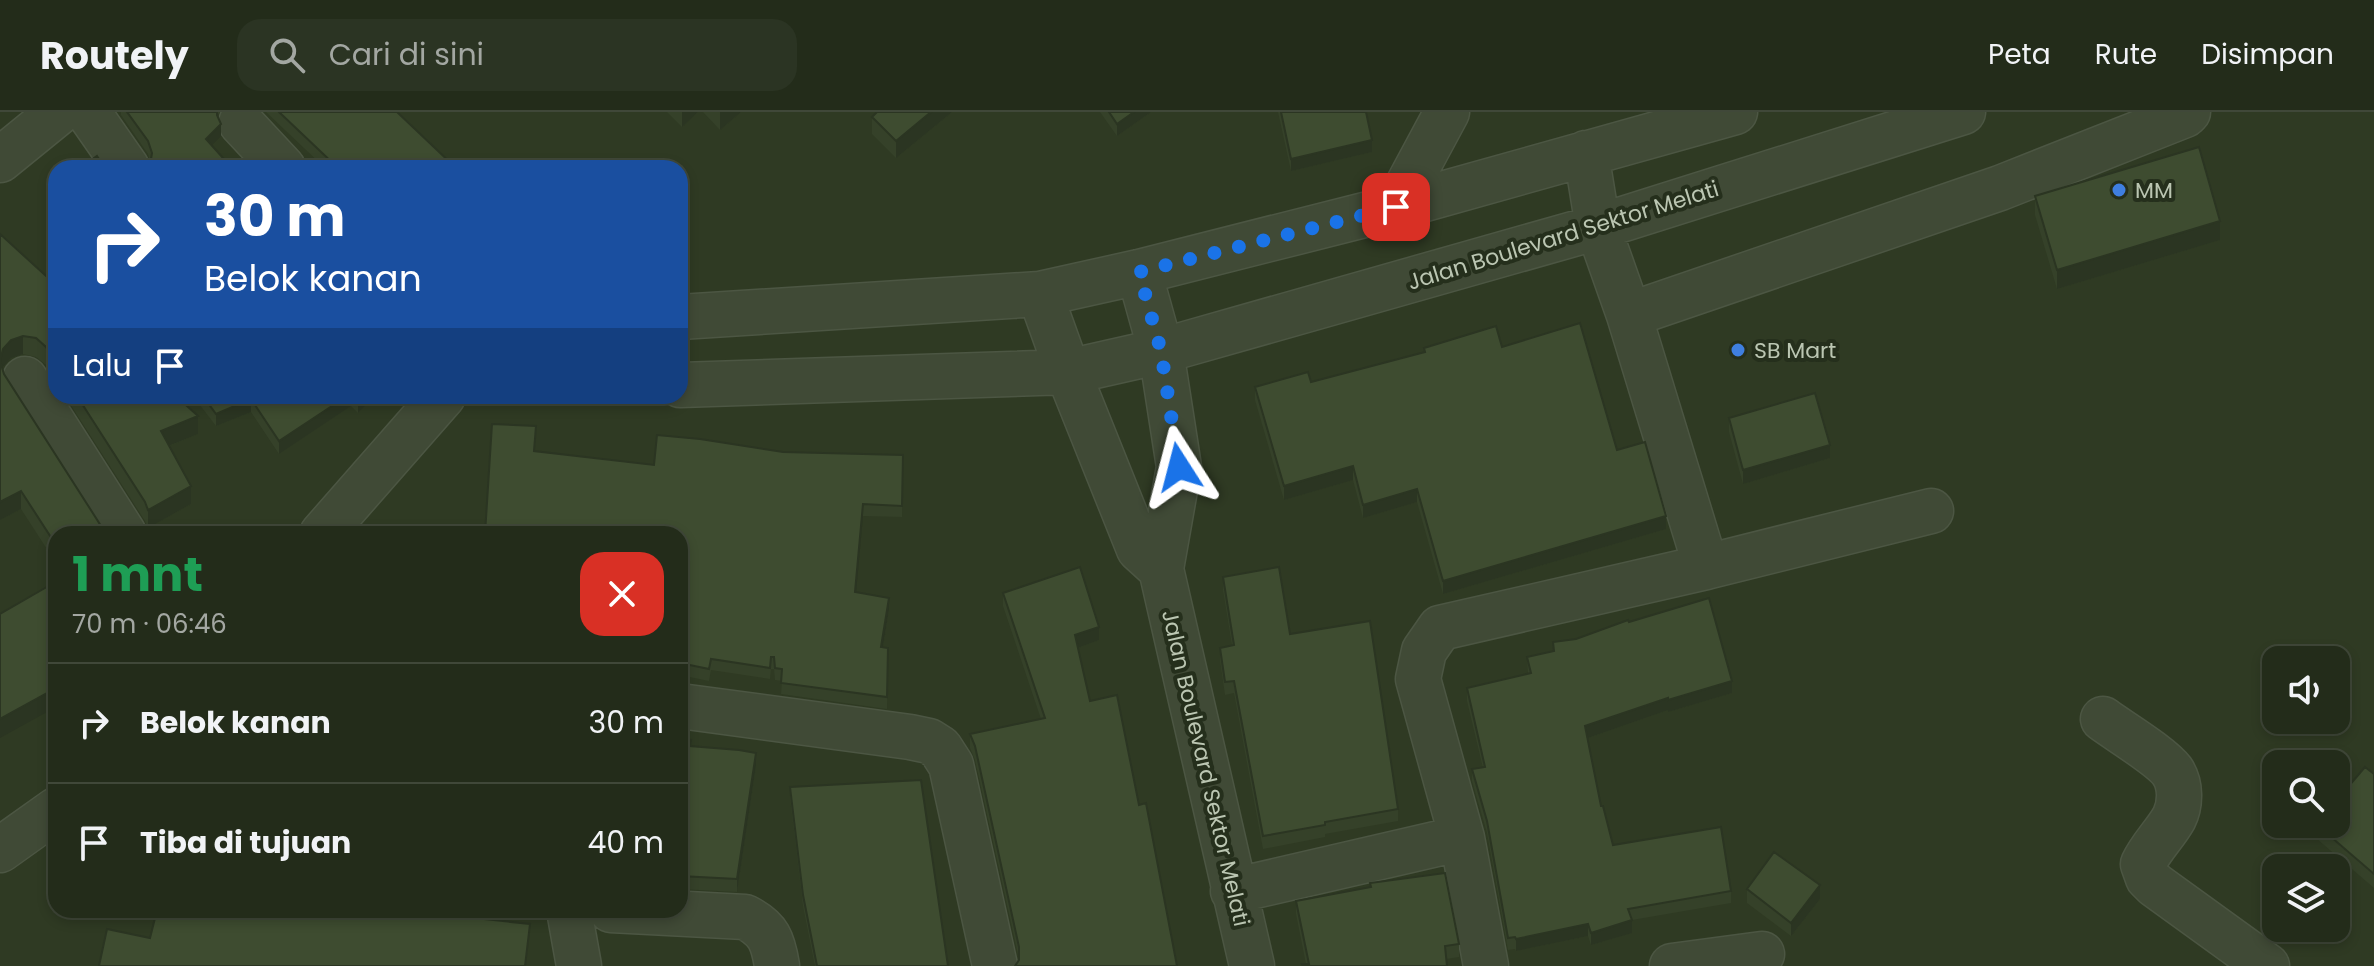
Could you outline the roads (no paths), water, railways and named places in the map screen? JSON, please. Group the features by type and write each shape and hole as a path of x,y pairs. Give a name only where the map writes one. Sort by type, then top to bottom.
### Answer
{"street":[{"path":"0,160 59,112"},
{"path":"88,112 121,160"},
{"path":"1396,207 1447,112"},
{"path":"688,316 1040,294 1396,207 1735,112"},
{"name":"Jalan Boulevard Sektor Melati","path":"688,385 1068,372 1161,351 1598,227 1963,112"},
{"path":"1629,315 2000,188 2188,112"},
{"path":"241,123 276,160"},
{"path":"1586,153 1598,227 1629,315 1706,567"},
{"name":"Jalan Boulevard Sektor Melati","path":"1139,272 1161,351 1179,467 1161,569 1252,966"},
{"name":"Jalan Boulevard Sektor Melati","path":"1040,294 1139,549 1161,569"},
{"path":"25,379 119,526"},
{"path":"329,526 436,404"},
{"path":"1486,966 1462,838 1418,679 1424,651 1440,628 1931,511"},
{"path":"688,707 885,732 929,741 940,748 951,765 995,966"},
{"path":"2103,719 2167,765 2177,783 2177,810 2143,864 2148,878 2267,966"},
{"path":"0,850 48,816"},
{"path":"1233,891 1462,838"},
{"path":"688,914 745,917 758,924 768,934 777,966"},
{"path":"570,918 579,966"},
{"path":"1672,966 1762,954"}],"place":[{"name":"MM","path":"2119,190"},
{"name":"SB Mart","path":"1738,350"}]}
